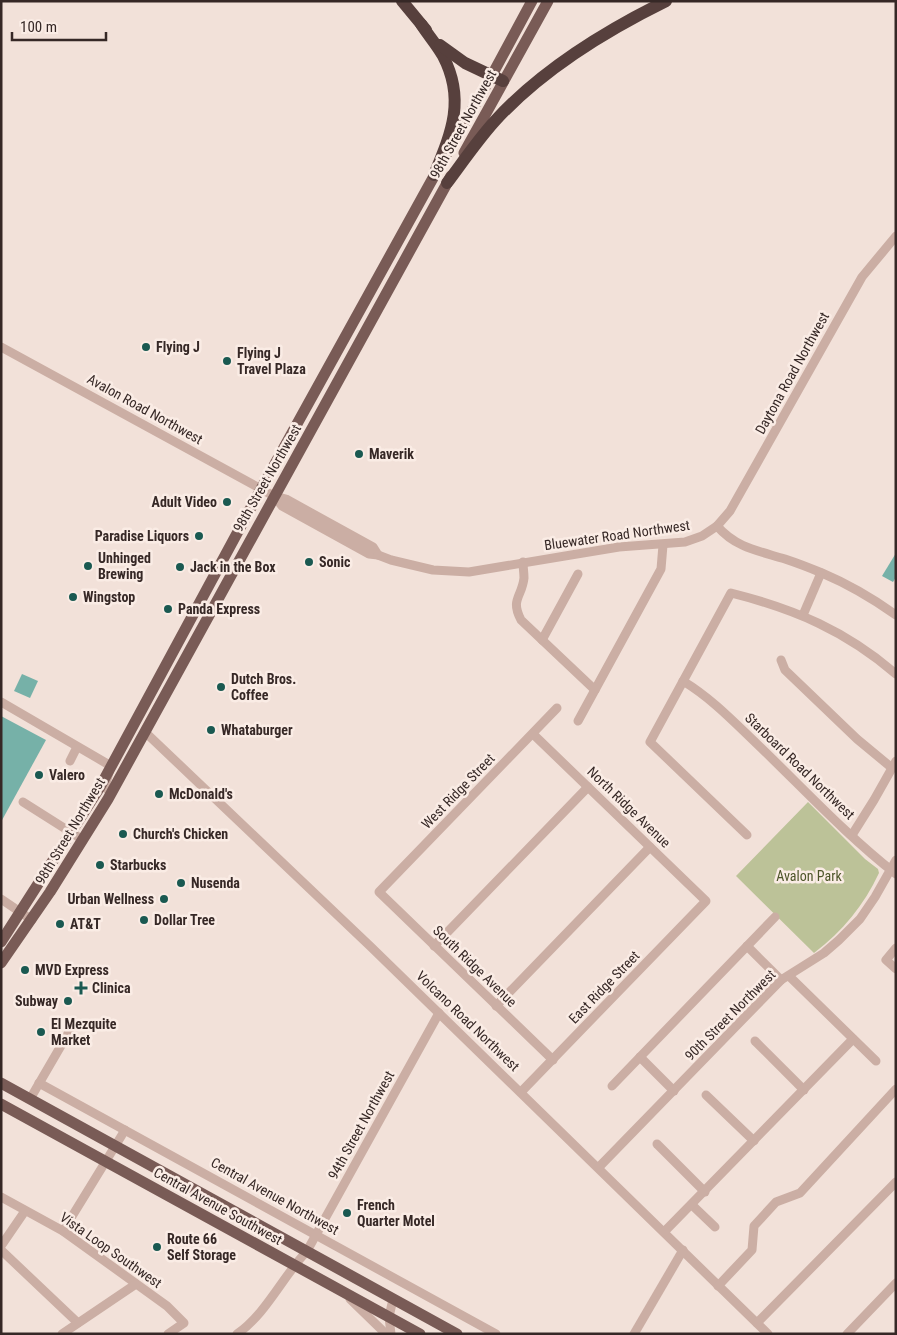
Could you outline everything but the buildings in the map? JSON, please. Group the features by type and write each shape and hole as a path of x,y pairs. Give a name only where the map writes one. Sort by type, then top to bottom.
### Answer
{"highway":[{"path":"402,1 444,49 464,63 497,79"},
{"path":"447,184 494,122 536,83 576,52 612,29 666,1"},
{"path":"421,24 446,63 454,87 456,104 452,131 434,176"}],"main road":[{"name":"98th Street Northwest","path":"1,963 32,920 82,840 108,790 145,732 322,412 447,184 532,1"},
{"name":"98th Street Northwest","path":"1,942 22,912 111,766 434,176 548,1"},
{"path":"145,732 140,726 156,694 156,682"},
{"path":"108,790 122,757 124,742"},
{"path":"1,1083 457,1334"},
{"name":"Central Avenue Southwest","path":"1,1104 294,1264 389,1317 412,1332"}],"street":[{"name":"Daytona Road Northwest","path":"717,526 730,511 862,277 896,236"},
{"name":"Avalon Road Northwest","path":"1,347 274,496"},
{"name":"Bluewater Road Northwest","path":"274,496 282,506 369,554 433,570 469,572 619,547 685,542 702,536 717,526"},
{"path":"717,526 732,541 745,548 785,559 820,572 851,586 896,615"},
{"path":"578,721 662,569 663,545"},
{"path":"523,562 524,578 516,602 517,612 521,620 595,690"},
{"path":"803,615 820,572"},
{"path":"542,640 578,574"},
{"path":"747,835 650,742 731,593 767,602 829,627 878,658 896,674"},
{"path":"781,660 786,670 856,739 894,764 852,835"},
{"name":"Starboard Road Northwest","path":"683,682 698,691 728,716 870,853 893,872"},
{"path":"1,702 111,766 108,790"},
{"name":"West Ridge Street","path":"379,892 557,708"},
{"name":"Volcano Road Northwest","path":"145,732 599,1167 768,1334"},
{"name":"North Ridge Avenue","path":"532,734 706,901"},
{"path":"70,761 78,747"},
{"path":"434,946 588,787"},
{"path":"23,802 82,840"},
{"path":"496,1006 650,847"},
{"name":"90th Street Northwest","path":"599,1167 785,978 824,952 860,919 893,872 896,860"},
{"name":"South Ridge Avenue","path":"379,892 553,1060"},
{"path":"1,899 32,920"},
{"name":"East Ridge Street","path":"521,1092 706,901"},
{"path":"612,1086 775,917"},
{"path":"747,946 876,1061"},
{"path":"896,948 886,960 896,969"},
{"name":"94th Street Northwest","path":"237,1334 252,1322 294,1264 307,1251 439,1013"},
{"path":"30,1099 69,1032 73,1021"},
{"path":"664,1232 853,1039"},
{"path":"755,1041 804,1090"},
{"path":"640,1058 674,1091"},
{"name":"Central Avenue Northwest","path":"39,1083 496,1334"},
{"path":"718,1286 752,1250 754,1226 776,1202 800,1193 896,1089"},
{"path":"706,1095 754,1142"},
{"path":"63,1231 125,1130"},
{"path":"657,1144 705,1192"},
{"path":"757,1323 896,1182"},
{"name":"Vista Loop Southwest","path":"1,1197 63,1231 167,1306 184,1323 168,1334"},
{"path":"692,1205 715,1227"},
{"path":"1,1246 25,1211"},
{"path":"1,1250 78,1323"},
{"path":"634,1334 683,1250"},
{"path":"847,1334 896,1283"},
{"path":"62,1334 136,1284"},
{"path":"342,1291 386,1334"},
{"path":"391,1334 389,1317 393,1299"}],"green space":[{"name":"Avalon Park","path":"808,802 865,859 878,869 879,873 867,896 852,917 825,945 814,953 736,876"}],"water":[{"path":"896,553 896,577 893,582 882,576"},
{"path":"22,674 38,681 30,698 14,691"},
{"path":"1,716 46,740 1,822"}],"place":[{"name":"Flying J","path":"146,347"},
{"name":"Flying J Travel Plaza","path":"227,361"},
{"name":"Maverik","path":"359,454"},
{"name":"Adult Video","path":"227,502"},
{"name":"Paradise Liquors","path":"199,536"},
{"name":"Sonic","path":"309,562"},
{"name":"Unhinged Brewing","path":"88,566"},
{"name":"Jack in the Box","path":"180,567"},
{"name":"Wingstop","path":"73,597"},
{"name":"Panda Express","path":"168,609"},
{"name":"Dutch Bros. Coffee","path":"221,687"},
{"name":"Whataburger","path":"211,730"},
{"name":"Valero","path":"39,775"},
{"name":"McDonald's","path":"159,794"},
{"name":"Church's Chicken","path":"123,834"},
{"name":"Starbucks","path":"100,865"},
{"name":"Nusenda","path":"181,883"},
{"name":"Urban Wellness","path":"164,899"},
{"name":"Dollar Tree","path":"144,920"},
{"name":"AT&T","path":"60,924"},
{"name":"MVD Express","path":"25,970"},
{"name":"Clinica","path":"81,988"},
{"name":"Subway","path":"68,1001"},
{"name":"El Mezquite Market","path":"41,1032"},
{"name":"French Quarter Motel","path":"347,1213"},
{"name":"Route 66 Self Storage","path":"157,1247"}]}
